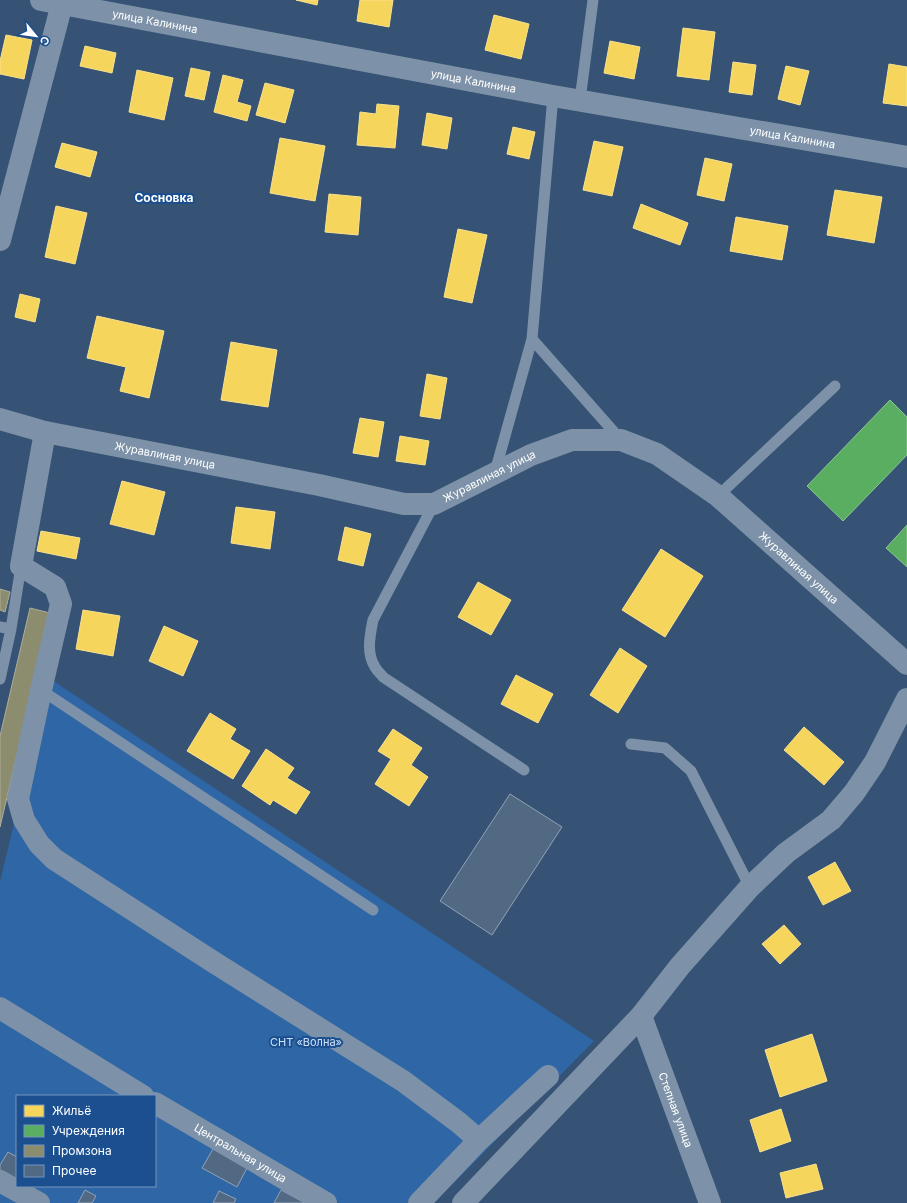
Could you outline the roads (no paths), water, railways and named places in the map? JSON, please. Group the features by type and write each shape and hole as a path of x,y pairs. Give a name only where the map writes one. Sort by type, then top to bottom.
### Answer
{"street":[{"name":"улица Калинина","path":"41,0 62,2 553,96 907,157"},
{"path":"0,240 62,2"},
{"name":"Журавлиная улица","path":"0,420 45,432 319,485 404,504 434,504 531,454 572,440 621,440 657,454 718,496 907,664"},
{"path":"45,432 21,566 55,588 61,604 18,799 24,820 39,844 54,859 221,967 404,1081 479,1140"},
{"path":"463,1203 641,1016 680,966 750,887 786,853 831,820 854,793 875,762 907,699"},
{"path":"0,1008 141,1095"},
{"name":"Степная улица","path":"641,1016 710,1203"},
{"path":"420,1203 479,1140 548,1076"},
{"name":"Центральная улица","path":"156,1104 326,1203"},
{"path":"0,1181 39,1203"}],"lane":[{"path":"580,100 593,0"},
{"path":"495,472 532,340 553,96"},
{"path":"532,340 621,440"},
{"path":"718,496 835,386"},
{"path":"434,504 373,620 369,639 374,667 383,677 524,770"},
{"path":"0,679 5,628 21,566"},
{"path":"41,690 372,910"},
{"path":"631,744 665,748 691,772 750,887"}],"district":[{"name":"Сосновка","path":"164,198"}],"park label":[{"name":"СНТ «Волна»","path":"306,1042"}]}
